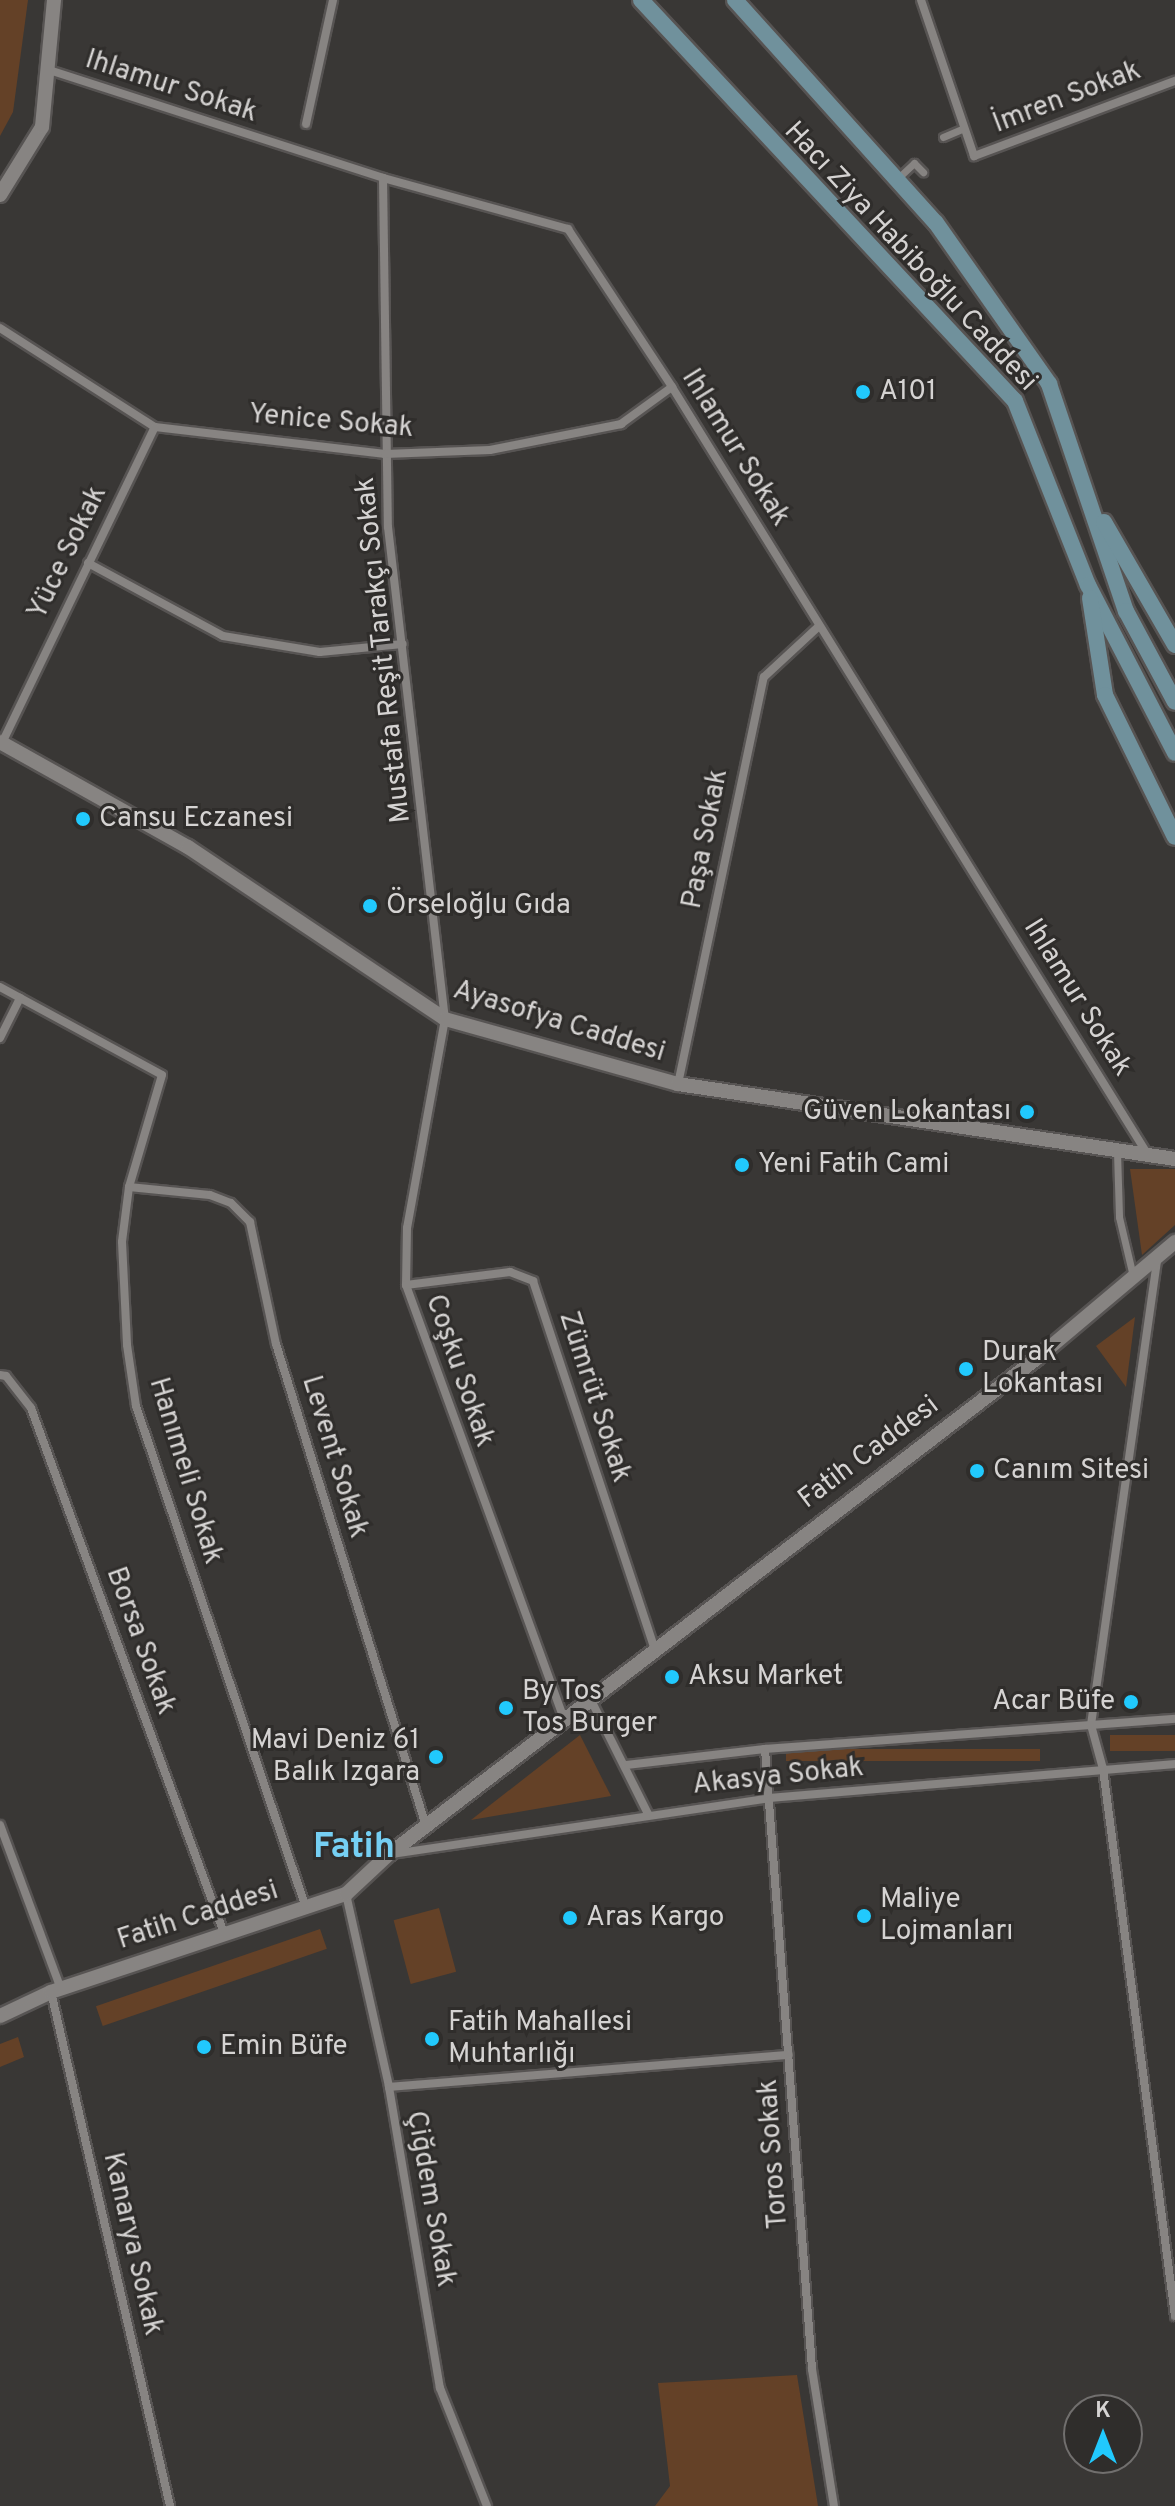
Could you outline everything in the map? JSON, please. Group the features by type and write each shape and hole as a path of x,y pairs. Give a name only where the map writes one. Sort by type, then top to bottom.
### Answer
{"main road":[{"name":"Hacı Ziya Habiboğlu Caddesi","path":"641,0 1015,401 1088,585 1175,753"},
{"name":"Hacı Ziya Habiboğlu Caddesi","path":"735,0 898,178 982,285 1049,384 1126,611 1175,702"},
{"path":"1087,493 1175,645"},
{"path":"1088,585 1105,695 1175,837"}],"street":[{"path":"0,195 42,127 54,0"},
{"path":"306,124 333,0"},
{"path":"921,0 964,128 943,137"},
{"name":"Ihlamur Sokak","path":"46,69 383,178 568,229 672,387 1149,1157"},
{"name":"İmren Sokak","path":"964,128 974,156 1175,81"},
{"path":"898,178 914,163 923,172"},
{"name":"Mustafa Reşit Tarakçı Sokak","path":"383,178 385,454 445,1019"},
{"name":"Yenice Sokak","path":"0,328 155,427 385,454 490,450 621,424 672,387"},
{"name":"Yüce Sokak","path":"1,744 155,427"},
{"path":"88,563 223,636 320,652 403,644"},
{"name":"Paşa Sokak","path":"678,1084 764,677 819,626"},
{"name":"Ayasofya Caddesi","path":"1,744 188,847 445,1019 678,1084 1175,1159"},
{"name":"Hanımeli Sokak","path":"0,987 162,1075 129,1187 122,1242 127,1345 136,1406 306,1908"},
{"path":"0,1038 20,998"},
{"name":"Coşku Sokak","path":"445,1019 407,1228 406,1285 566,1723"},
{"path":"1117,1152 1119,1217 1134,1280"},
{"name":"Levent Sokak","path":"129,1187 210,1195 231,1203 250,1222 276,1344 426,1826"},
{"name":"Fatih Caddesi","path":"0,2016 56,1991 346,1894 388,1855 566,1723 655,1649 1134,1280 1175,1242"},
{"path":"1157,1261 1091,1725 1103,1769 1175,2316"},
{"name":"Zümrüt Sokak","path":"406,1285 510,1272 533,1281 655,1649"},
{"name":"Borsa Sokak","path":"0,1375 6,1376 31,1408 224,1933"},
{"path":"592,1702 648,1814"},
{"name":"Akasya Sokak","path":"626,1765 765,1749 1175,1719"},
{"name":"Toros Sokak","path":"765,1749 812,2369 834,2506"},
{"name":"Akasya Sokak","path":"388,1855 770,1798 1175,1764"},
{"name":"Kanarya Sokak","path":"0,1825 56,1991 170,2506"},
{"name":"Çiğdem Sokak","path":"346,1894 389,2087 440,2388 487,2506"},
{"path":"389,2087 789,2055"}],"shaded area":[{"path":"0,0 28,0 13,112 0,136"},
{"path":"1130,1169 1175,1169 1175,1225 1142,1255"},
{"path":"1135,1317 1126,1387 1096,1346"},
{"path":"580,1735 611,1796 471,1820"},
{"path":"1110,1735 1175,1735 1175,1751 1110,1751"},
{"path":"786,1749 1040,1749 1040,1761 786,1761"},
{"path":"439,1908 456,1972 411,1984 394,1920"},
{"path":"320,1929 327,1949 103,2026 96,2006"},
{"path":"18,2037 24,2057 0,2067 0,2044"},
{"path":"797,2375 818,2506 655,2506 670,2486 658,2383"}],"place":[{"name":"A101","path":"863,392"},
{"name":"Cansu Eczanesi","path":"83,819"},
{"name":"Örseloğlu Gıda","path":"370,906"},
{"name":"Güven Lokantası","path":"1027,1112"},
{"name":"Yeni Fatih Cami","path":"742,1165"},
{"name":"Durak Lokantası","path":"966,1369"},
{"name":"Canım Sitesi","path":"977,1471"},
{"name":"Aksu Market","path":"672,1677"},
{"name":"Acar Büfe","path":"1131,1702"},
{"name":"By Tos Tos Burger","path":"506,1708"},
{"name":"Mavi Deniz 61 Balık Izgara","path":"436,1757"},
{"name":"Maliye Lojmanları","path":"864,1916"},
{"name":"Aras Kargo","path":"570,1918"},
{"name":"Fatih Mahallesi Muhtarlığı","path":"432,2039"},
{"name":"Emin Büfe","path":"204,2047"}],"district":[{"name":"Fatih","path":"354,1849"}]}
